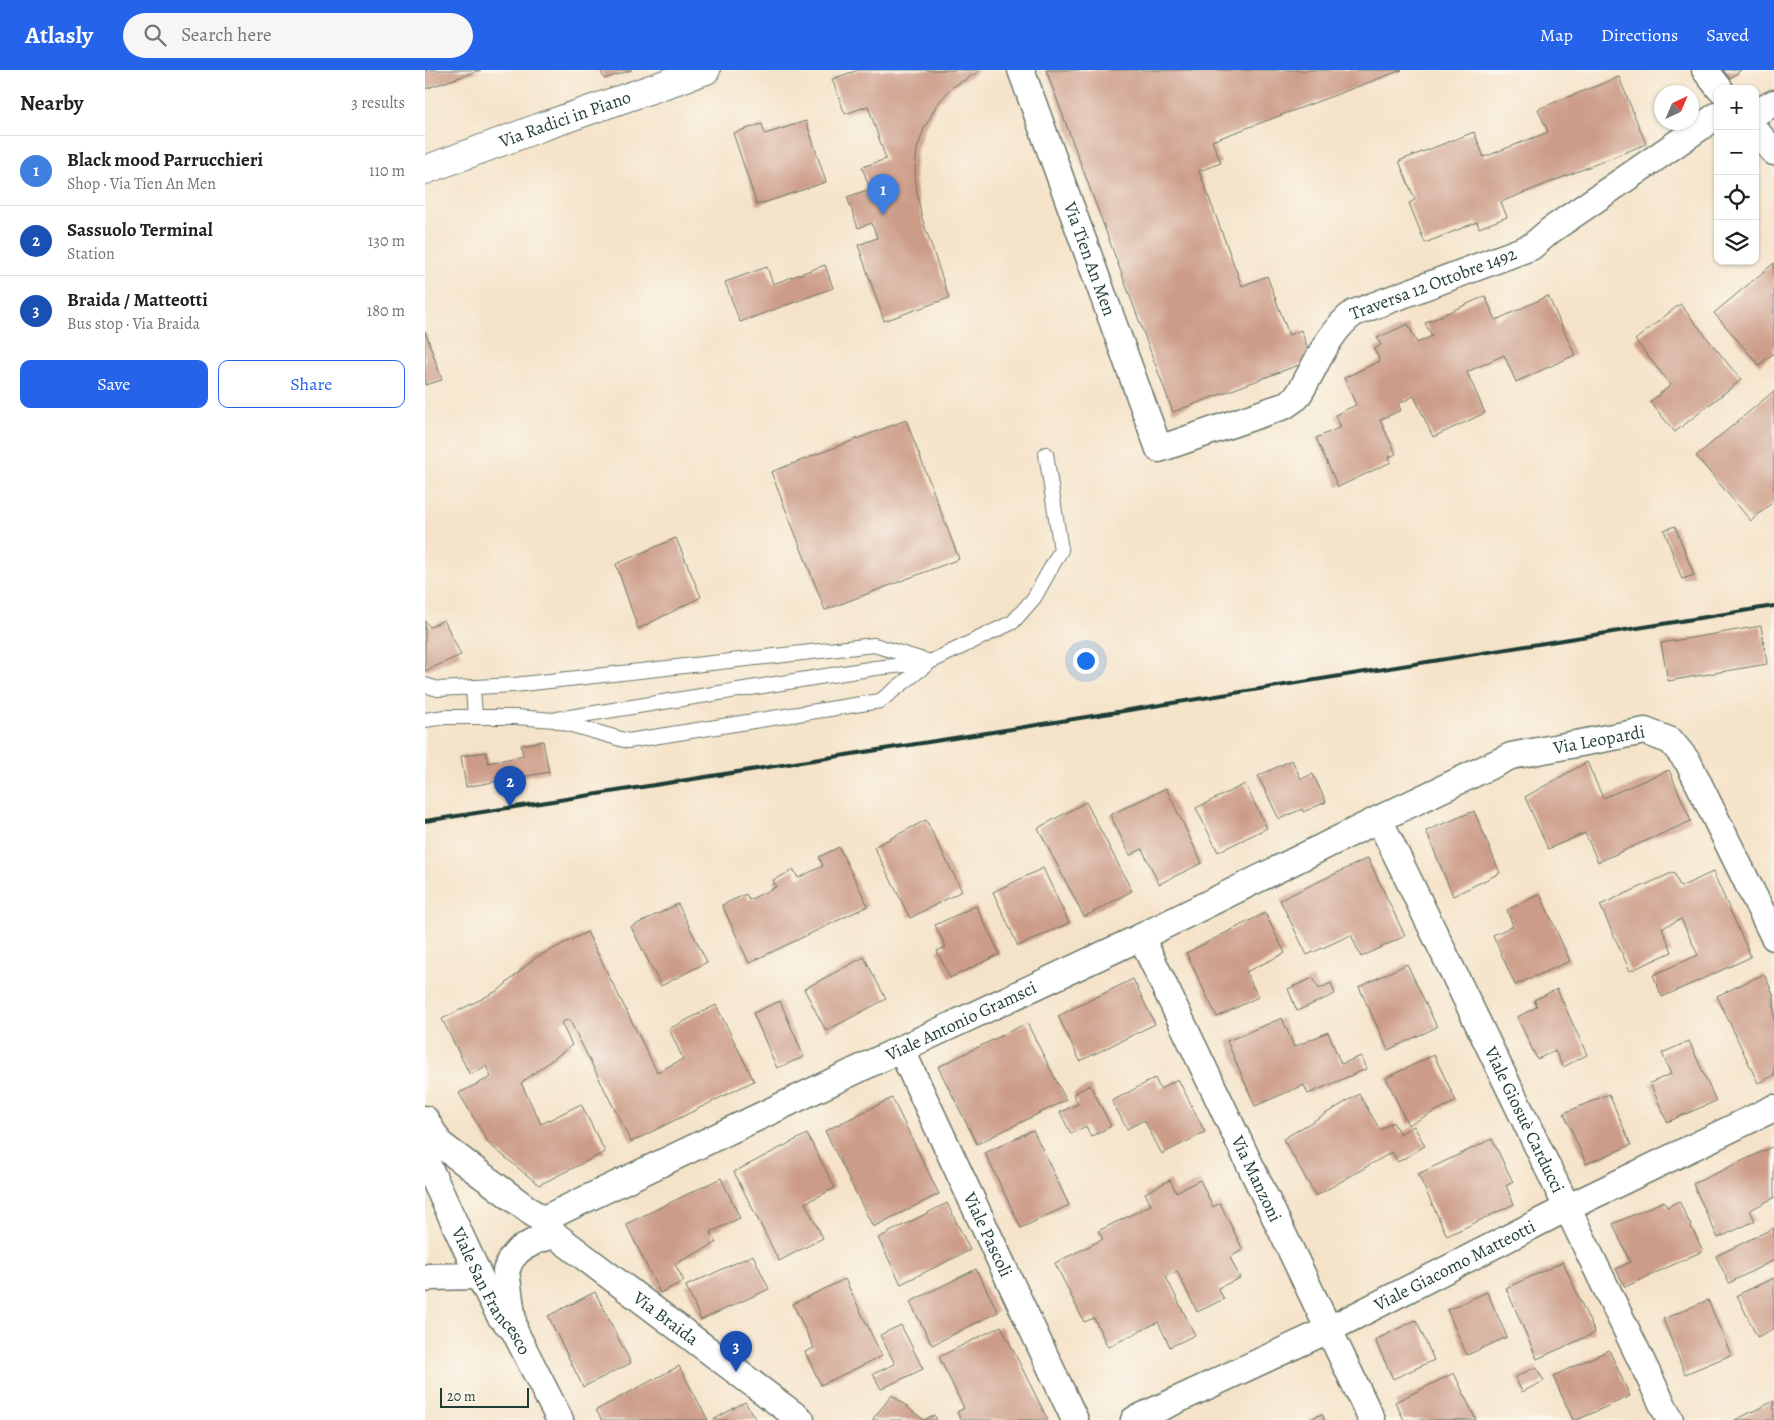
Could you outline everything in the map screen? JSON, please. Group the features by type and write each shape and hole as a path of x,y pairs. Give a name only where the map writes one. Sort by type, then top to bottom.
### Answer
{"street":[{"name":"Via Radici in Piano","path":"425,170 541,127 706,70"},
{"name":"Via Tien An Men","path":"1021,70 1159,449"},
{"path":"1705,70 1717,85"},
{"path":"1759,111 1774,102"},
{"name":"Traversa 12 Ottobre 1492","path":"1159,449 1283,406 1297,397 1336,331 1344,321 1354,314 1531,247 1551,230 1714,118"},
{"path":"1759,135 1774,152"},
{"name":"Via Leopardi","path":"1379,819 1511,756 1645,731 1671,742 1688,762 1774,937"},
{"name":"Viale Antonio Gramsci","path":"549,1228 901,1050 1141,937 1379,819"},
{"name":"Viale Giosuè Carducci","path":"1379,819 1670,1420"},
{"name":"Via Manzoni","path":"1141,937 1372,1420"},
{"name":"Viale Pascoli","path":"901,1050 1075,1420"},
{"name":"Viale Giacomo Matteotti","path":"1134,1420 1328,1330 1567,1208 1774,1108"},
{"name":"Via Braida","path":"425,1119 440,1144 801,1420"},
{"name":"Viale San Francesco","path":"425,1158 479,1276 500,1316 514,1330 560,1420"},
{"path":"514,1330 506,1271 511,1259 519,1250 537,1240 549,1228"},
{"path":"425,1279 429,1277 479,1276"}],"lane":[{"path":"554,720 628,741 880,701 930,662 1013,622 1034,598 1061,550 1047,454"},
{"path":"425,685 438,689 514,686 874,645 930,662"},
{"path":"425,720 445,717 475,717 554,720 875,668 930,662"},
{"path":"473,688 475,717"}],"building":[{"path":"425,70 481,70 425,89"},
{"path":"601,70 632,70 604,79"},
{"path":"858,70 978,70 978,72 951,88 936,106 924,129 917,149 915,173 922,218 949,298 884,321 858,245 877,238 872,223 858,228 847,197 870,189 862,167 886,159 868,106 845,114 832,79"},
{"path":"1046,70 1402,70 1212,141 1221,163 1199,171 1242,286 1267,276 1289,335 1301,330 1312,360 1173,412"},
{"path":"1720,70 1741,70 1728,80"},
{"path":"1619,77 1646,144 1501,202 1507,217 1479,228 1477,222 1425,243 1409,203 1415,200 1399,161 1474,132 1484,157 1548,132 1538,109"},
{"path":"806,121 826,182 757,205 733,133 762,124 765,134"},
{"path":"1774,263 1774,353 1759,365 1714,313"},
{"path":"825,265 833,288 740,322 725,282 767,267 773,284"},
{"path":"1485,296 1496,320 1548,296 1575,355 1516,382 1504,355 1467,372 1485,413 1433,437 1414,396 1398,404 1401,410 1380,420 1396,454 1389,457 1391,462 1338,487 1316,438 1341,427 1335,415 1356,405 1344,378 1380,361 1374,349 1381,345 1377,338 1408,324 1417,343 1432,336 1425,323"},
{"path":"1680,304 1741,380 1675,432 1650,402 1671,385 1635,340"},
{"path":"425,331 442,380 425,385"},
{"path":"1774,391 1774,501 1751,521 1696,456"},
{"path":"906,420 959,559 825,610 771,472"},
{"path":"1675,526 1694,575 1682,579 1664,530"},
{"path":"676,538 701,597 638,629 616,564"},
{"path":"444,620 461,655 425,671 425,621 430,627"},
{"path":"1761,626 1767,664 1668,681 1661,643"},
{"path":"543,741 549,772 466,787 461,756 486,752 488,763 523,756 521,745"},
{"path":"1292,760 1301,779 1313,774 1326,802 1303,812 1302,809 1279,819 1258,776"},
{"path":"1587,762 1603,798 1669,770 1691,821 1598,862 1585,833 1548,849 1525,797"},
{"path":"1245,784 1267,828 1218,852 1196,808"},
{"path":"1166,788 1202,863 1159,884 1142,849 1130,855 1110,815"},
{"path":"1086,802 1132,891 1084,917 1038,828"},
{"path":"1474,811 1500,873 1453,896 1426,831"},
{"path":"926,820 962,891 910,918 874,847"},
{"path":"839,847 868,906 749,963 722,905 746,894 749,900 776,887 773,880 794,870 798,878 823,866 819,857"},
{"path":"1368,858 1405,936 1361,957 1351,935 1307,955 1280,900"},
{"path":"1043,868 1069,923 1018,946 993,892"},
{"path":"1674,872 1680,887 1713,872 1751,957 1662,997 1653,975 1698,955 1681,919 1662,928 1672,952 1630,971 1600,905"},
{"path":"1540,894 1570,961 1515,985 1493,935 1513,926 1507,910"},
{"path":"678,904 707,962 661,986 631,927"},
{"path":"976,906 1000,954 950,978 937,951 946,947 935,925"},
{"path":"1265,913 1285,953 1246,972 1258,997 1217,1017 1186,953"},
{"path":"587,932 657,1072 683,1059 669,1029 716,1005 754,1081 631,1142 569,1019 561,1023 572,1045 521,1083 541,1124 581,1104 605,1152 539,1185 489,1144 459,1093 491,1077 486,1066 470,1075 442,1019 499,990 535,958"},
{"path":"864,957 886,999 826,1031 804,989"},
{"path":"1407,964 1437,1027 1388,1050 1359,987"},
{"path":"1764,974 1774,996 1774,1075 1758,1083 1717,996"},
{"path":"1313,978 1319,989 1331,983 1335,994 1297,1011 1288,989"},
{"path":"1133,979 1155,1024 1080,1061 1058,1016"},
{"path":"1557,989 1587,1055 1563,1067 1555,1051 1537,1059 1517,1017 1537,1007 1534,1000"},
{"path":"780,1001 804,1057 777,1068 753,1013"},
{"path":"1282,1018 1294,1047 1328,1032 1341,1064 1361,1056 1366,1069 1308,1094 1304,1085 1255,1106 1227,1041"},
{"path":"1027,1023 1066,1100 977,1144 938,1067"},
{"path":"1689,1041 1716,1101 1667,1122 1650,1083 1671,1074 1662,1053"},
{"path":"1434,1055 1456,1101 1408,1125 1386,1078"},
{"path":"1155,1078 1160,1089 1178,1079 1205,1132 1162,1154 1144,1120 1127,1129 1112,1101"},
{"path":"1090,1085 1111,1126 1091,1137 1086,1126 1071,1134 1060,1112 1078,1104 1073,1094"},
{"path":"1359,1094 1380,1130 1393,1122 1400,1134 1414,1126 1425,1146 1398,1162 1392,1152 1316,1196 1283,1139"},
{"path":"1609,1094 1631,1145 1586,1164 1564,1113"},
{"path":"892,1098 939,1194 873,1227 825,1131"},
{"path":"1033,1130 1069,1205 1021,1228 985,1153"},
{"path":"807,1134 835,1188 805,1203 823,1238 779,1261 734,1172"},
{"path":"1492,1139 1513,1182 1506,1186 1514,1204 1447,1236 1418,1174"},
{"path":"1774,1146 1774,1198 1750,1210 1755,1221 1718,1238 1693,1184"},
{"path":"721,1178 740,1218 711,1232 716,1243 675,1264 684,1281 660,1293 626,1224"},
{"path":"1170,1180 1176,1192 1200,1180 1213,1207 1220,1203 1243,1250 1230,1257 1240,1278 1218,1288 1224,1299 1197,1312 1177,1271 1166,1277 1195,1335 1170,1347 1158,1322 1108,1347 1094,1318 1084,1322 1055,1263 1103,1239 1098,1231 1151,1205 1145,1193"},
{"path":"1664,1201 1667,1207 1679,1201 1703,1251 1625,1287 1616,1269 1630,1262 1613,1224"},
{"path":"947,1203 970,1250 901,1284 878,1238"},
{"path":"1774,1228 1774,1260 1729,1283 1716,1256"},
{"path":"753,1255 769,1289 701,1320 686,1286"},
{"path":"1563,1262 1595,1333 1537,1359 1506,1288"},
{"path":"976,1269 998,1312 932,1345 910,1302"},
{"path":"1774,1278 1774,1329 1757,1337 1737,1295"},
{"path":"845,1279 882,1356 821,1385 805,1352 814,1348 793,1304"},
{"path":"595,1292 631,1363 583,1387 548,1316"},
{"path":"1487,1292 1507,1337 1467,1355 1447,1310"},
{"path":"1708,1300 1731,1355 1685,1374 1663,1319"},
{"path":"1416,1320 1434,1360 1393,1379 1375,1340"},
{"path":"901,1325 923,1369 881,1389 873,1374 895,1364 880,1335"},
{"path":"1001,1326 1048,1420 961,1420 957,1412 964,1408 939,1357"},
{"path":"1609,1350 1630,1396 1577,1420 1573,1420 1553,1376"},
{"path":"679,1366 708,1420 602,1420 596,1410"},
{"path":"1536,1367 1544,1381 1522,1392 1515,1377"},
{"path":"1454,1373 1476,1420 1404,1420 1395,1402"},
{"path":"892,1395 924,1420 872,1420"},
{"path":"1774,1401 1774,1420 1735,1420"},
{"path":"745,1402 756,1420 713,1420"},
{"path":"1322,1414 1325,1420 1308,1420"},
{"path":"934,1415 937,1420 924,1420"}],"railway":[{"path":"425,821 1774,606"}],"place":[{"name":"Black mood Parrucchieri","path":"883,215"},
{"name":"Sassuolo Terminal","path":"510,807"},
{"name":"Braida / Matteotti","path":"736,1372"}]}
